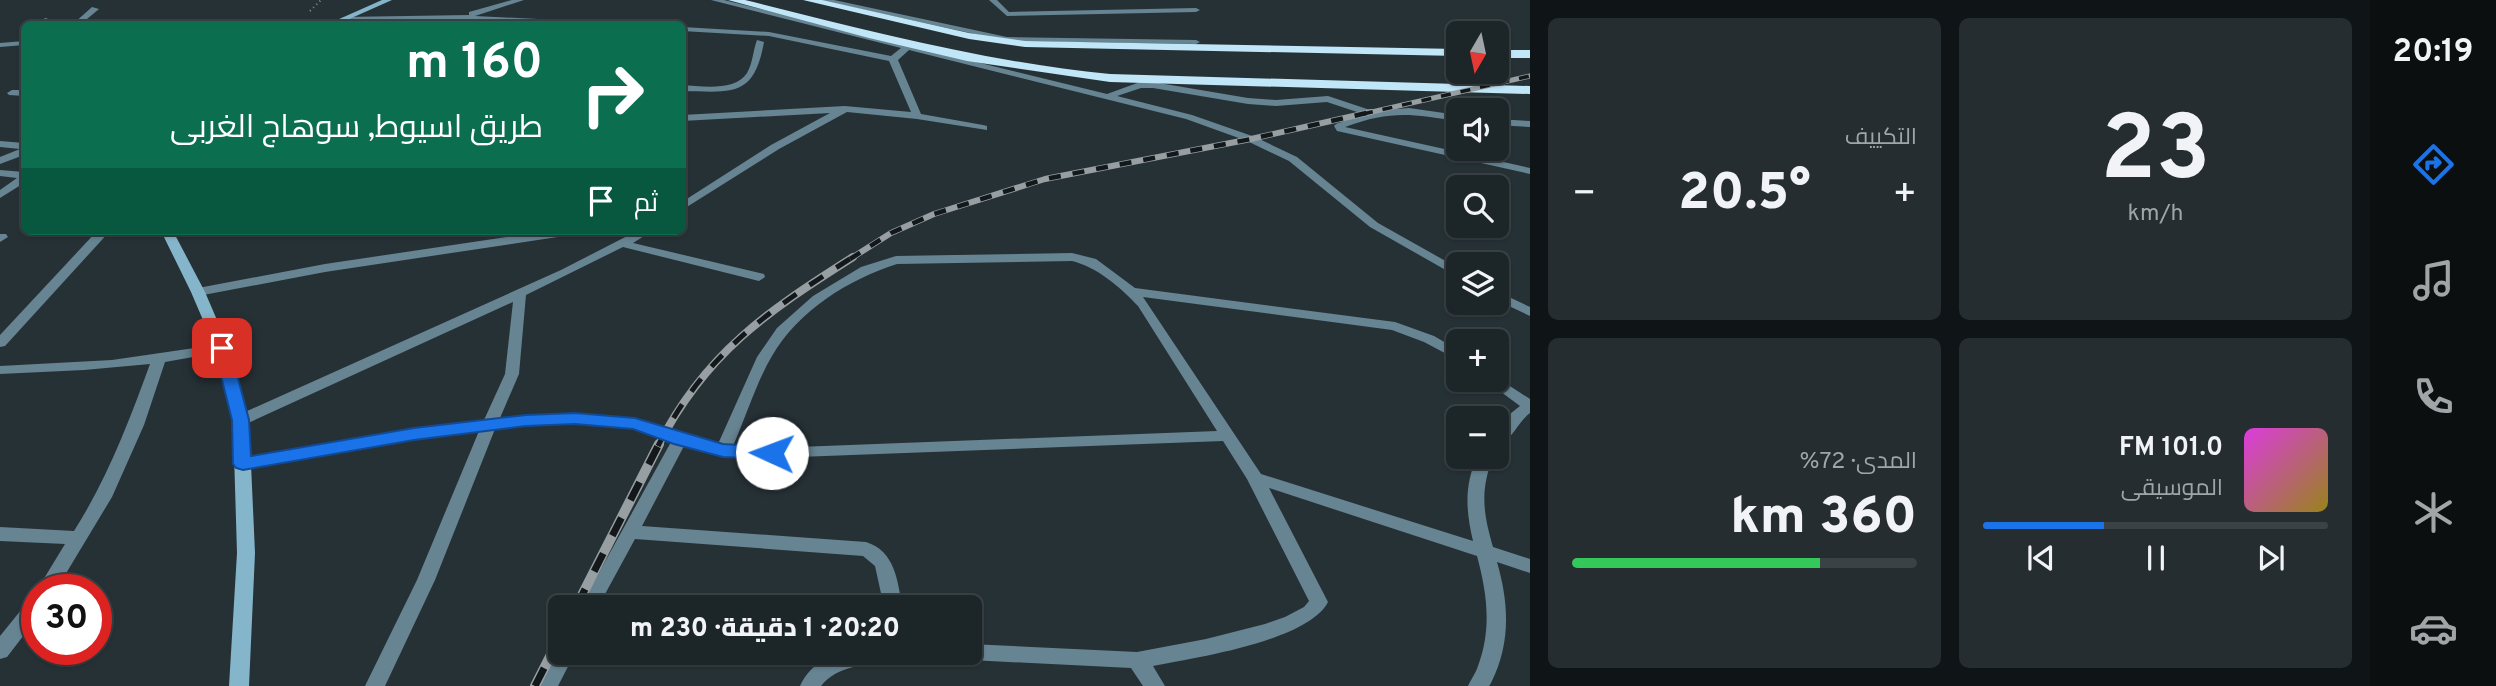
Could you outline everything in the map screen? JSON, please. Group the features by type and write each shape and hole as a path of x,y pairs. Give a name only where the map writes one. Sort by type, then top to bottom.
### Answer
{"highway":[{"path":"733,0 979,61 1059,74 1110,78 1530,90"},
{"path":"808,0 969,36 1025,44 1446,53"},
{"path":"1509,54 1530,54"}],"main road":[{"path":"339,21 388,0"},
{"path":"169,235 222,348 241,420 246,599 239,686"}],"street":[{"path":"460,17 520,0"},
{"path":"715,0 1189,117 1251,139 1293,159 1374,225 1446,267"},
{"path":"822,0 1007,39 1196,42"},
{"path":"993,0 1003,12 1010,14 1197,9 1186,0"},
{"path":"81,21 95,9"},
{"path":"362,21 460,17 539,21"},
{"path":"686,29 769,34 893,59"},
{"path":"0,45 21,42"},
{"path":"686,88 723,86 744,81 751,74 760,42"},
{"path":"893,59 907,47"},
{"path":"893,59 917,116"},
{"path":"1108,96 1140,85 1153,85 1248,101 1276,103 1328,99 1372,114"},
{"path":"12,93 21,93"},
{"path":"686,204 775,147 845,109"},
{"path":"686,118 845,109 917,116 983,128"},
{"path":"1446,116 1409,111 1372,114 1338,127 1530,171"},
{"path":"1509,123 1530,124"},
{"path":"0,144 21,148"},
{"path":"0,161 21,150"},
{"path":"0,173 21,176"},
{"path":"0,195 21,178"},
{"path":"686,193 697,197"},
{"path":"0,343 100,235"},
{"path":"198,292 325,268 544,235"},
{"path":"241,420 520,295 640,235"},
{"path":"625,244 759,277"},
{"path":"723,451 764,357 782,331 818,299 876,264 896,260 1078,257 1092,262 1131,291 1155,320 1255,478 1318,597 1318,608 1312,614 1228,643 1137,660 982,653"},
{"path":"1131,291 1395,326 1416,333 1446,349"},
{"path":"375,686 426,580 512,374 520,295"},
{"path":"1509,302 1530,312"},
{"path":"0,370 99,367 159,360 222,348"},
{"path":"56,574 104,497 136,425 159,360"},
{"path":"1509,392 1530,406 1509,425"},
{"path":"243,464 352,444 489,424 575,418 635,424 723,451 772,453 1229,436"},
{"path":"595,595 680,440"},
{"path":"1478,686 1492,655 1499,623 1496,595 1477,519 1474,490 1481,469"},
{"path":"1255,478 1530,566"},
{"path":"629,532 875,552 883,560 890,595"},
{"path":"0,534 79,538"},
{"path":"0,651 21,624"},
{"path":"1137,660 1155,686"},
{"path":"548,686 559,665"},
{"path":"810,686 817,674 832,665"}],"railway":[{"path":"1363,114 1530,76"},
{"path":"850,259 891,233 934,214 1045,179 1251,139 1371,112"},
{"path":"658,446 676,413 696,385 741,337 793,296 853,257"},
{"path":"582,595 659,444"},
{"path":"535,686 548,661"}],"route":[{"path":"222,348 241,420 243,464 414,434 526,420 575,418 635,424 723,451 772,453"}]}
